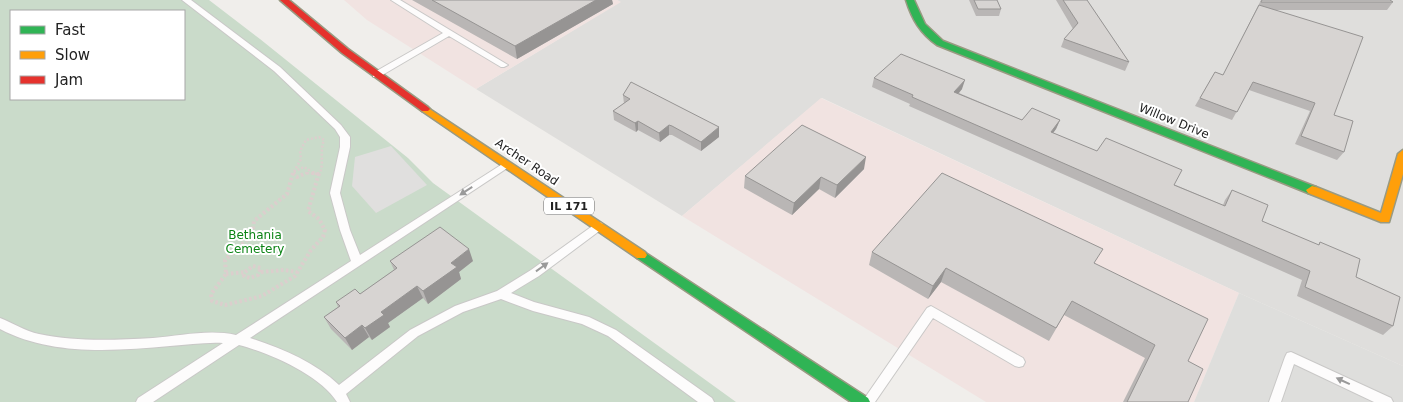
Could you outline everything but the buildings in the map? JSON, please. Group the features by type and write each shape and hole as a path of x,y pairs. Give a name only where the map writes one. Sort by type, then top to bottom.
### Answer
{"main road":[{"name":"Archer Road","path":"284,0 376,75 507,165 863,402"},
{"name":"Willow Drive","path":"910,0 920,27 928,36 940,43 1385,219 1403,154"}],"lane":[{"path":"186,0 276,69 338,127 345,136 345,147 335,193 344,230 357,262"},
{"path":"395,0 504,65"},
{"path":"376,75 449,33"},
{"path":"142,402 507,165"},
{"path":"0,323 9,330 52,342 89,344 204,338 238,340 306,367 341,397 414,333 459,309 501,294 535,273 598,226"},
{"path":"501,294 532,306 585,320 612,333 708,402"},
{"path":"868,402 932,311 1018,362"},
{"path":"1275,402 1291,357 1387,402"}],"path":[{"path":"319,137 324,140 321,148 323,166 308,208 308,211 323,224 323,237 311,250 298,272 262,296 220,304 212,301 211,294 226,274 226,260 252,234 254,221 287,194 293,172 301,159 300,151 306,140 319,137"},
{"path":"293,172 304,167 307,168 307,173"},
{"path":"293,172 293,175 297,177 307,173 319,174"},
{"path":"226,274 245,272 253,266 261,268 261,272"},
{"path":"245,272 244,276 251,278 261,272 284,270 298,272"}],"shaded area":[{"path":"344,0 617,0 621,2 476,89 367,20"},
{"path":"617,0 1403,0 1403,366 1239,293 822,98 682,216 476,89 620,2"},
{"path":"821,98 1239,293 1194,402 986,402 682,216"},
{"path":"391,146 427,185 376,213 352,186 355,157"},
{"path":"1239,293 1403,366 1403,402 1194,402"}],"green space":[{"name":"Bethania Cemetery","path":"0,0 209,0 408,158 433,183 736,402 0,402"}],"traffic: fast":[{"path":"910,0 924,30 940,43 1312,190"},
{"path":"641,255 863,402"}],"traffic: slow":[{"path":"425,109 641,255"},
{"path":"1312,190 1385,219 1403,154"}],"traffic: jam":[{"path":"284,0 345,51 425,109"}]}
